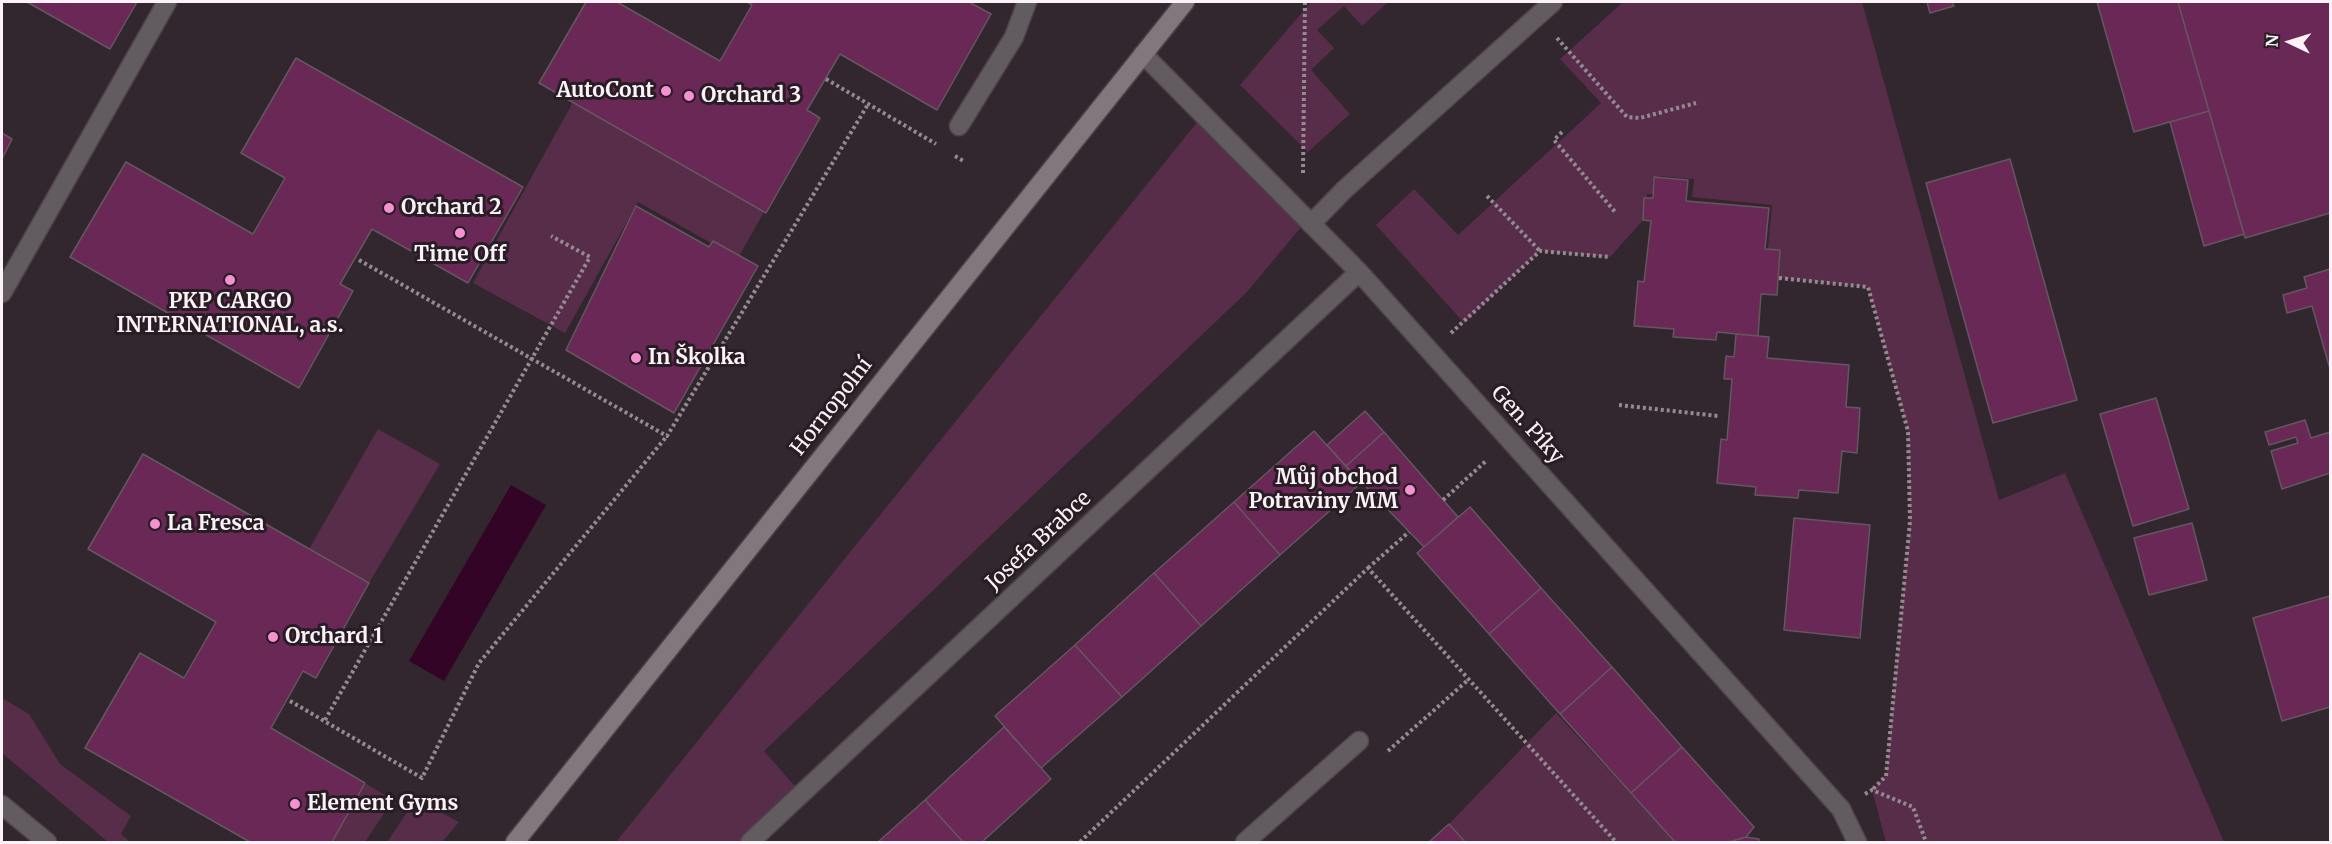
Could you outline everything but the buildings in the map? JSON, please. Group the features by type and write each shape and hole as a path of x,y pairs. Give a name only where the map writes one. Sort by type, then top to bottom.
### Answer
{"street":[{"path":"2,294 167,2"},
{"path":"959,126 1014,37 1027,2"},
{"name":"Hornopolní","path":"515,843 1185,2"},
{"path":"1311,224 1344,190 1553,2"},
{"name":"Gen. Píky","path":"1143,54 1359,272 1842,809 1857,843"},
{"name":"Josefa Brabce","path":"750,843 1359,272"},
{"path":"1245,843 1359,741"},
{"path":"2,806 47,843"}],"path":[{"path":"1295,171 1303,179 1305,2"},
{"path":"1537,16 1627,117 1640,118 1696,103"},
{"path":"826,79 944,149"},
{"path":"290,701 422,778 479,663 668,436 867,105"},
{"path":"1562,132 1554,140 1616,213"},
{"path":"951,153 965,162"},
{"path":"1487,196 1540,251 1610,257"},
{"path":"325,720 590,257 551,236"},
{"path":"1446,338 1540,251"},
{"path":"359,260 668,436"},
{"path":"1779,278 1868,287 1908,431 1910,521 1886,776 1872,790 1842,809"},
{"path":"1619,405 1718,416"},
{"path":"1443,500 1510,440"},
{"path":"1080,843 1368,568 1409,532"},
{"path":"1368,568 1616,843"},
{"path":"1872,790 1913,807 1926,843"}],"shaded area":[{"path":"1311,2 1388,2 1362,26 1344,6 1317,30 1334,48 1311,70 1350,114 1308,152 1240,85"},
{"path":"1623,2 1862,2 1999,500 2065,473 2224,842 1886,842 1872,790 1886,775 1910,521 1908,431 1868,287 1779,278 1780,251 1768,249 1772,205 1692,197 1694,179 1659,176 1657,194 1647,194 1645,218 1610,257 1540,251 1464,323 1376,225 1414,189 1458,235 1601,103 1560,59"},
{"path":"573,102 764,212 738,258 638,202 565,333 473,283"},
{"path":"1203,115 1307,220 1247,292 764,751 801,793 750,842 616,842"},
{"path":"378,429 440,464 369,583 309,549"},
{"path":"511,485 546,505 444,681 409,661"},
{"path":"2,698 29,714 60,764 131,816 121,834 130,842 108,842 2,753"},
{"path":"1556,713 1675,842 1465,842 1449,824"},
{"path":"365,783 393,800 365,842 332,842"},
{"path":"416,799 459,822 442,842 387,842"}],"place":[{"name":"AutoCont","path":"666,91"},
{"name":"Orchard 3","path":"689,96"},
{"name":"Orchard 2","path":"389,208"},
{"name":"Time Off","path":"460,233"},
{"name":"PKP CARGO INTERNATIONAL, a.s.","path":"230,280"},
{"name":"In Školka","path":"636,358"},
{"name":"Můj obchod Potraviny MM","path":"1410,490"},
{"name":"La Fresca","path":"155,524"},
{"name":"Orchard 1","path":"273,637"},
{"name":"Element Gyms","path":"295,804"}]}
